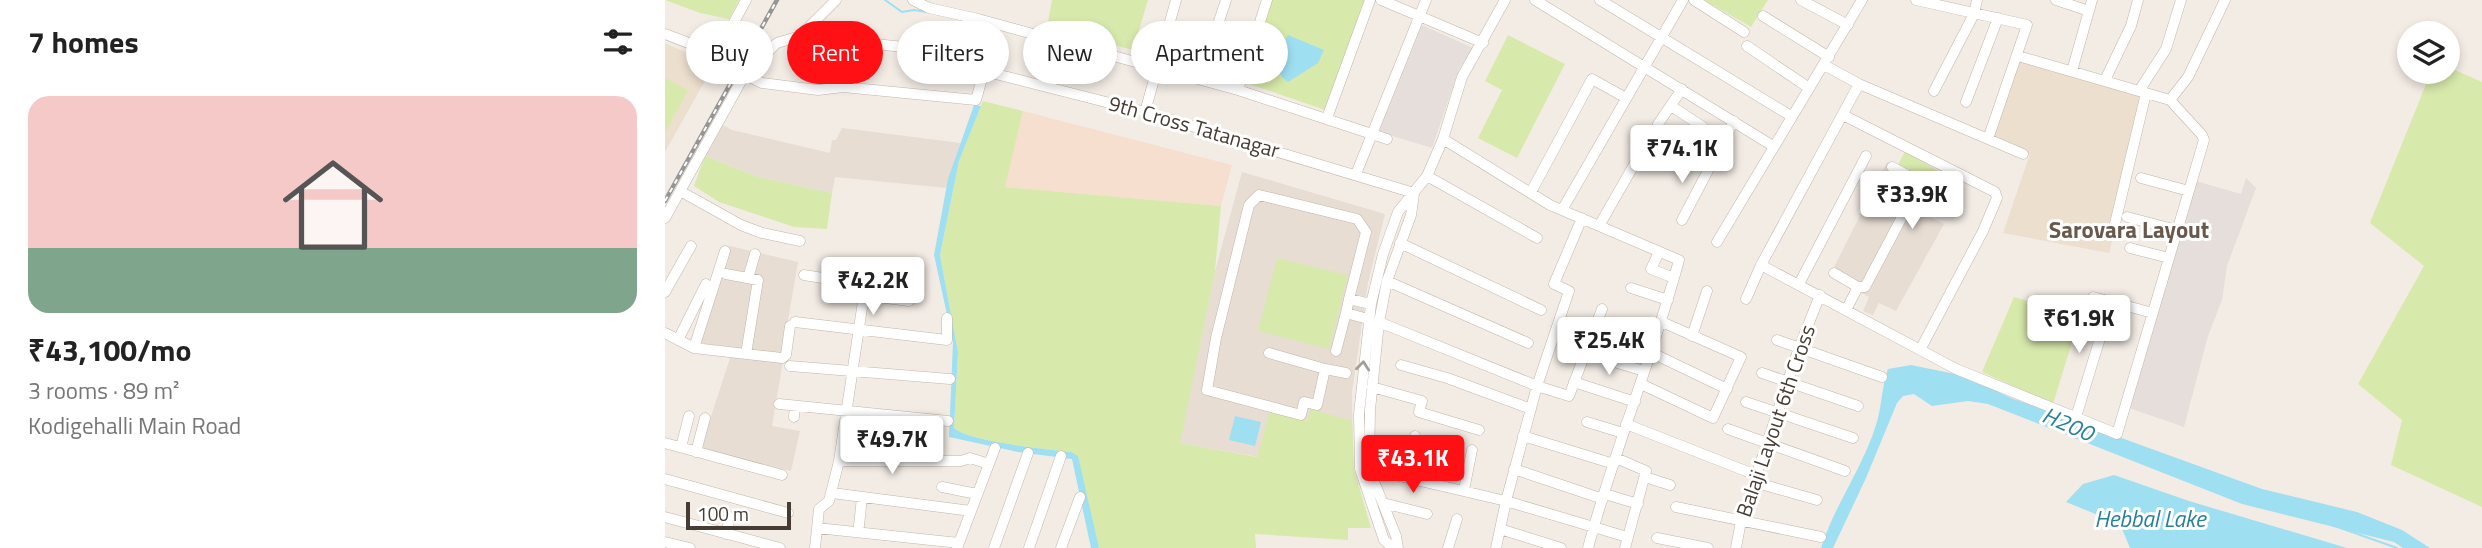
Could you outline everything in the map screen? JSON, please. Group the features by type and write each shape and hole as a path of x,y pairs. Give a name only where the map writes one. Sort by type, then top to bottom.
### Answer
{"street":[{"path":"735,21 746,0"},
{"path":"815,21 837,0"},
{"path":"913,0 1131,61"},
{"path":"1170,21 1176,0"},
{"path":"1219,21 1226,0"},
{"path":"1238,90 1267,0"},
{"path":"1327,118 1370,0"},
{"path":"1356,174 1426,0"},
{"path":"1374,321 1371,304 1383,254 1398,212 1427,176 1443,139 1462,77 1483,43 1504,0"},
{"path":"1535,0 1773,146"},
{"path":"1599,0 1791,116"},
{"path":"1562,210 1683,0"},
{"path":"1694,0 1744,32"},
{"path":"1801,0 1848,25"},
{"path":"1717,242 1862,0"},
{"path":"1916,0 2027,25 1988,139"},
{"path":"1934,91 1974,14 1977,0"},
{"path":"2056,0 2089,11"},
{"path":"2072,71 2092,0"},
{"path":"2105,80 2131,26 2138,0"},
{"path":"2113,232 2143,92 2166,49 2181,0"},
{"path":"2170,100 2188,77 2225,0"},
{"path":"1384,1 1483,43"},
{"path":"1763,16 1859,84 2022,154"},
{"path":"1966,102 1998,18"},
{"path":"665,34 686,42"},
{"path":"1747,46 1809,88"},
{"path":"1762,265 1956,369 2117,433 2204,140 2170,100 2018,56"},
{"name":"9th Cross Tatanagar","path":"1009,78 1145,112 1414,193"},
{"path":"1531,192 1592,79 1626,98"},
{"path":"665,218 740,84"},
{"path":"770,84 818,90 843,87 976,100 980,84"},
{"path":"1145,112 1153,84"},
{"path":"1218,84 1387,139"},
{"path":"1746,299 1859,84"},
{"path":"1658,124 1682,89"},
{"path":"1671,106 1703,127"},
{"path":"1843,115 1995,192 1997,198 1983,231 1920,350"},
{"path":"1682,220 1734,121"},
{"path":"1599,226 1651,135"},
{"path":"1443,139 1562,210 1679,260 1662,323 1650,352 1588,548"},
{"path":"1799,284 1866,156"},
{"path":"1834,273 1859,287 1865,287 1919,184 1892,167"},
{"path":"1427,176 1537,238"},
{"path":"2141,178 2189,191"},
{"path":"681,191 741,225 762,233 800,240"},
{"path":"1395,548 1384,540 1360,469 1374,321 1411,215 1414,193"},
{"path":"1325,369 1317,405 1304,402 1301,415 1207,390 1216,338 1249,205 1259,195 1357,219 1366,232 1336,351"},
{"path":"2127,216 2177,230"},
{"path":"1496,548 1537,386 1569,291 1554,284 1582,218"},
{"path":"1400,243 1541,310"},
{"path":"665,292 691,246"},
{"path":"2130,248 2169,258"},
{"path":"694,348 725,251"},
{"path":"1659,252 1651,269 1674,278"},
{"path":"748,278 755,254"},
{"path":"726,274 758,280 746,354"},
{"path":"804,275 860,284 865,288 839,461 829,501 819,509 815,548"},
{"path":"1387,281 1528,343"},
{"path":"678,340 706,284"},
{"path":"1846,310 1859,287"},
{"path":"1631,288 1668,300"},
{"path":"1692,336 1707,291"},
{"path":"863,295 909,301"},
{"name":"Balaji Layout 6th Cross","path":"1736,548 1741,521 1799,348 1820,295"},
{"path":"2093,297 2153,313"},
{"path":"1349,299 1371,304"},
{"path":"2076,417 2111,302"},
{"path":"1346,313 1374,321 1537,386 1569,396 1602,309"},
{"path":"665,333 694,348 786,357 792,324 947,340 947,318"},
{"path":"1640,384 1713,418 1741,357 1662,323"},
{"path":"1777,340 1882,377"},
{"path":"1650,352 1727,389"},
{"path":"1269,353 1346,373"},
{"path":"1611,361 1644,371"},
{"path":"1401,365 1447,378 1531,409"},
{"path":"790,366 950,379"},
{"path":"1762,373 1858,406"},
{"path":"1574,382 1635,402"},
{"path":"1368,392 1422,401 1419,412 1479,430"},
{"path":"1368,392 1369,469 1396,536 1395,548"},
{"path":"1746,402 1853,438"},
{"path":"779,404 794,411 845,410 948,421"},
{"path":"681,447 689,416"},
{"path":"697,452 705,418"},
{"path":"1587,422 1625,429 1817,500"},
{"path":"1728,429 1845,471"},
{"path":"1406,477 1415,436"},
{"path":"1369,469 1506,501 1594,527 1626,542 1646,471 1523,436"},
{"path":"665,443 782,475"},
{"path":"817,528 958,545 995,448"},
{"path":"1464,490 1472,450"},
{"path":"994,548 1028,453"},
{"path":"1029,548 1061,456"},
{"path":"839,461 961,461 970,458 989,464"},
{"path":"1514,469 1638,504"},
{"path":"1645,477 1669,485"},
{"path":"665,479 789,513"},
{"path":"942,487 977,494"},
{"path":"832,493 971,511"},
{"path":"859,526 862,497"},
{"path":"1061,548 1080,497"},
{"path":"726,534 733,498"},
{"path":"1383,503 1427,514"},
{"path":"1676,507 1821,537"},
{"path":"665,517 780,548"},
{"path":"1448,548 1457,519"},
{"path":"1500,530 1562,548"},
{"path":"1657,538 1708,548"},
{"path":"665,541 690,548"}],"shaded area":[{"path":"1422,25 1473,48 1459,69 1432,148 1379,132"},
{"path":"665,43 686,52 686,84 703,84 665,152"},
{"path":"2018,59 2148,97 2109,253 2003,233 2030,154 1991,137"},
{"path":"1023,111 1232,165 1221,206 1004,187"},
{"path":"721,124 732,130 830,153 832,140 836,140 842,128 961,143 947,188 835,177 832,193 758,177 705,156"},
{"path":"1887,162 1922,181 1910,206 1944,224 1896,311 1879,303 1873,315 1863,311 1869,297 1830,275"},
{"path":"1242,172 1385,214 1368,283 1352,392 1353,469 1294,463 1179,443 1215,271"},
{"path":"2246,178 2256,188 2227,266 2222,300 2208,336 2184,427 2129,408 2196,181 2241,194"},
{"path":"730,246 798,262 782,356 692,342"},
{"path":"731,355 783,361 772,426 800,431 791,471 700,450"}],"green space":[{"path":"665,0 739,0 729,19 700,13"},
{"path":"1052,0 1148,0 1142,21 1131,21 1131,49 1117,46 1117,21 1048,21"},
{"path":"1271,0 1366,0 1325,110 1250,84 1288,84 1288,21 1264,21"},
{"path":"1704,0 1768,0 1751,27"},
{"path":"1508,35 1565,64 1517,158 1478,138 1502,90 1485,81"},
{"path":"2460,72 2482,82 2482,507 2391,465 2402,420 2358,384 2424,266 2370,223 2426,84 2460,84"},
{"path":"665,78 688,90 665,133"},
{"path":"983,101 1023,111 1005,187 1221,206 1215,271 1180,443 1257,457 1270,412 1307,420 1311,409 1352,421 1354,469 1371,528 1348,528 1348,540 1255,534 1256,548 1099,548 1071,452 992,441 954,428 958,352 940,255 959,161"},
{"path":"1905,151 1940,172 1935,187 1897,167"},
{"path":"705,156 758,177 832,193 827,229 794,227 719,202 694,186"},
{"path":"1277,258 1348,275 1329,349 1258,331"},
{"path":"2014,297 2080,316 2053,404 1982,372"}],"water":[{"path":"1288,35 1324,50 1318,63 1288,82"},
{"path":"974,105 981,106 959,161 940,255 958,352 954,428 992,441 1071,452 1078,456 1099,548 1091,548 1072,459 1018,452 949,437 953,342 934,255 948,179"},
{"path":"1911,365 1965,376 2011,398 2262,489 2357,512 2402,530 2430,548 2403,548 2394,542 2242,504 1988,404 1968,401 1932,406 1914,394 1903,396 1897,403 1833,548 1821,548 1869,444 1877,421 1888,369"},
{"path":"1235,416 1261,422 1255,446 1229,440"},
{"name":"Hebbal Lake","path":"2114,475 2189,501 2347,548 2130,548 2120,524 2066,502 2083,484"}],"waterway":[{"path":"885,0 902,12 927,12"},
{"name":"H200","path":"2332,525 2397,548"}],"railway":[{"path":"665,201 777,0"}],"district":[{"name":"Sarovara Layout","path":"2129,230"}]}
